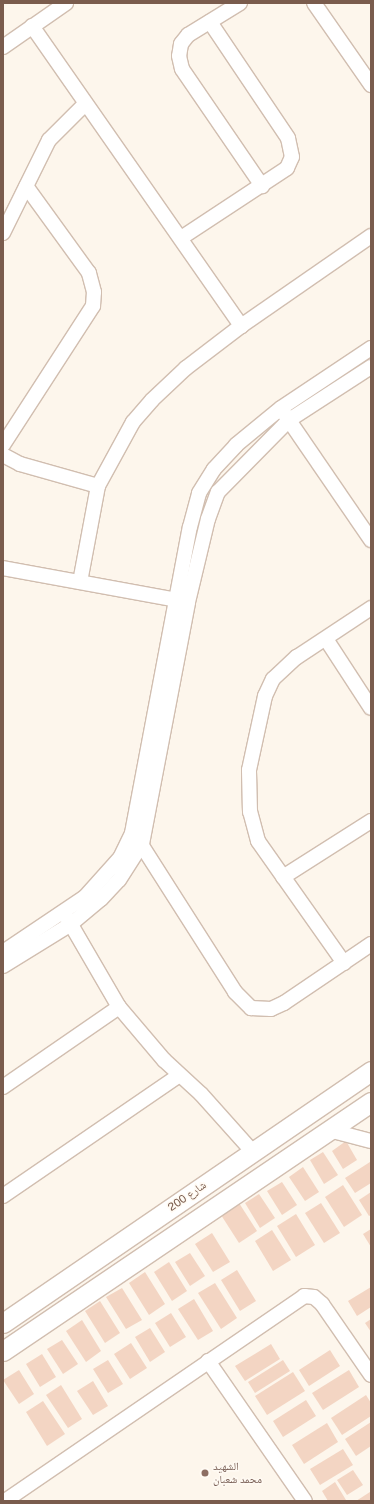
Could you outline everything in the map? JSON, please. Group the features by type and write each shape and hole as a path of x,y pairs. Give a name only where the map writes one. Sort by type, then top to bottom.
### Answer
{"street":[{"path":"3,47 66,3"},
{"path":"240,3 188,34 181,44 182,69 262,186"},
{"path":"314,3 371,86"},
{"path":"181,238 262,186 287,168 292,158 288,138 210,22"},
{"path":"32,26 241,326"},
{"path":"3,233 49,140 85,104"},
{"path":"3,444 93,306 94,292 88,273 26,186"},
{"path":"80,582 98,486 134,422 152,400 186,368 241,326 371,236"},
{"path":"3,952 67,918 104,879 132,833 146,771 174,599 199,493 214,468 236,445 281,408 371,348"},
{"path":"3,966 119,880 142,844 188,602 208,519 218,492 289,420 371,367"},
{"path":"281,408 371,540"},
{"path":"3,455 20,464 98,486"},
{"path":"3,568 188,602"},
{"path":"344,963 283,877 252,827 249,770 265,696 273,679 297,657 371,608"},
{"path":"326,639 371,708"},
{"path":"283,877 371,821"},
{"path":"132,833 142,844 235,992 251,1008 271,1009 284,1003 371,944"},
{"path":"67,918 119,1006 252,1151"},
{"path":"3,1087 119,1006"},
{"name":"شارع 200","path":"3,1323 252,1151 371,1071"},
{"path":"3,1196 180,1074"},
{"path":"3,1351 371,1102"},
{"path":"329,1130 371,1141"},
{"path":"143,1227 157,1247"},
{"path":"5,1501 299,1298 309,1296 322,1304 371,1375"},
{"path":"208,1361 305,1501"}],"building":[{"path":"346,1141 357,1160 343,1169 332,1151"},
{"path":"323,1152 338,1175 324,1184 310,1160"},
{"path":"370,1162 371,1183 355,1193 345,1178"},
{"path":"303,1167 319,1192 305,1201 289,1177"},
{"path":"282,1182 297,1205 282,1215 267,1191"},
{"path":"343,1185 362,1215 344,1227 325,1197"},
{"path":"371,1192 371,1215 369,1216 359,1200"},
{"path":"259,1194 275,1218 260,1228 245,1203"},
{"path":"239,1203 257,1231 239,1243 221,1215"},
{"path":"321,1203 340,1233 324,1243 305,1213"},
{"path":"296,1214 315,1245 296,1257 277,1226"},
{"path":"371,1229 371,1247 363,1234"},
{"path":"272,1230 291,1260 273,1271 255,1241"},
{"path":"212,1233 230,1262 213,1272 195,1244"},
{"path":"190,1253 205,1276 190,1286 175,1262"},
{"path":"169,1262 187,1291 172,1301 154,1272"},
{"path":"237,1270 256,1301 240,1311 221,1280"},
{"path":"145,1272 165,1304 149,1315 129,1283"},
{"path":"215,1283 237,1318 221,1329 198,1293"},
{"path":"371,1287 371,1307 357,1316 348,1301"},
{"path":"122,1288 142,1320 126,1329 106,1297"},
{"path":"194,1299 213,1331 198,1340 178,1309"},
{"path":"100,1301 120,1333 105,1343 85,1311"},
{"path":"171,1313 186,1337 170,1347 155,1323"},
{"path":"371,1319 371,1332 365,1323"},
{"path":"82,1320 101,1351 86,1362 66,1331"},
{"path":"150,1328 165,1352 150,1362 135,1337"},
{"path":"62,1340 78,1364 63,1374 47,1349"},
{"path":"131,1343 147,1368 130,1379 114,1354"},
{"path":"271,1344 280,1359 245,1381 235,1366"},
{"path":"330,1350 340,1366 309,1386 299,1370"},
{"path":"42,1354 56,1377 40,1387 26,1364"},
{"path":"108,1360 123,1384 108,1393 93,1369"},
{"path":"283,1360 290,1371 255,1393 248,1382"},
{"path":"19,1370 34,1394 19,1404 3,1380"},
{"path":"349,1370 359,1387 323,1410 312,1393"},
{"path":"293,1372 305,1391 267,1415 255,1396"},
{"path":"93,1381 108,1406 93,1415 77,1391"},
{"path":"61,1385 82,1419 68,1428 46,1395"},
{"path":"366,1395 371,1403 371,1416 342,1435 331,1418"},
{"path":"306,1400 316,1416 283,1437 273,1421"},
{"path":"43,1401 65,1434 47,1446 26,1412"},
{"path":"371,1422 371,1446 356,1456 345,1439"},
{"path":"327,1423 338,1442 304,1464 292,1445"},
{"path":"343,1449 353,1465 320,1485 310,1469"},
{"path":"353,1470 363,1485 347,1495 337,1480"},
{"path":"335,1482 346,1500 328,1501 322,1491"},
{"path":"370,1492 371,1501 356,1501"}],"place":[{"name":"الشهيد محمد شعبان","path":"205,1473"}]}
